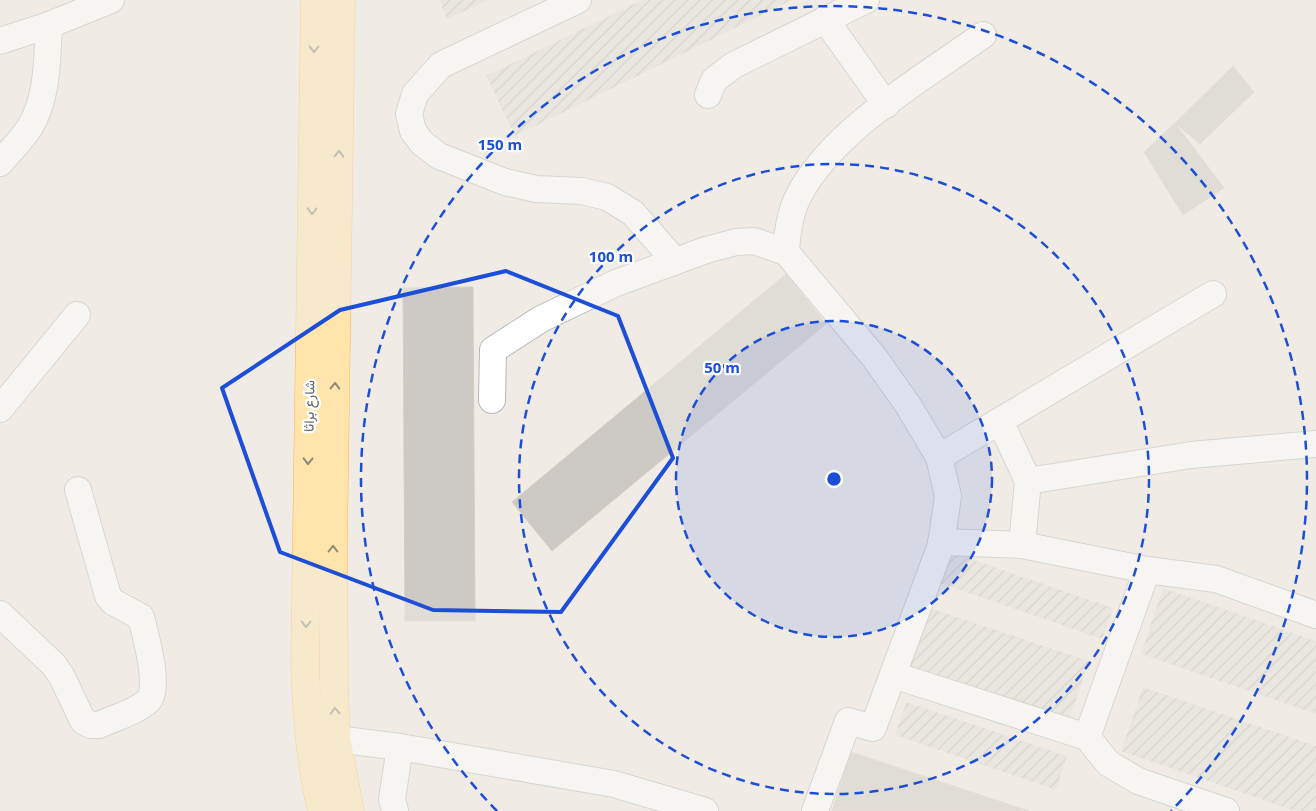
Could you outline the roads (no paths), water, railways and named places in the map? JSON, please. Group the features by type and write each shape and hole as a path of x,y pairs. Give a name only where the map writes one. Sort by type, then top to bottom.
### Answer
{"main road":[{"name":"شارع براثا","path":"315,0 305,664 307,722 313,772 322,811"},
{"name":"شارع براثا","path":"341,0 333,547 334,687 336,740 350,811"}],"street":[{"path":"0,41 49,25 110,0"},
{"path":"578,0 441,65 415,94 409,114 413,131 422,143 439,156 505,182 536,189 582,191 607,197 633,213 675,261"},
{"path":"708,95 714,80 734,65 866,0"},
{"path":"825,20 886,105"},
{"path":"0,163 30,127 40,102 46,74 49,25"},
{"path":"786,252 788,233 797,198 825,155 859,124 983,36"},
{"path":"492,400 493,350 549,315 616,283 675,261 736,242 754,240 786,252 874,357 908,405 939,457 948,496 942,542 873,728 848,721 815,811"},
{"path":"939,457 1213,294"},
{"path":"0,409 77,315"},
{"path":"1000,421 1028,481 1022,545"},
{"path":"1028,481 1191,455 1316,444"},
{"path":"0,614 54,665 84,721 91,725 99,725 143,705 152,696 154,682 141,617 114,602 108,596 78,490"},
{"path":"942,542 1022,545 1147,570 1216,579 1316,615"},
{"path":"1088,737 1147,570"},
{"path":"893,674 1088,737 1108,763 1138,781 1226,811"},
{"path":"336,740 400,748 614,784 705,811"},
{"path":"395,811 392,800 400,748"}]}
